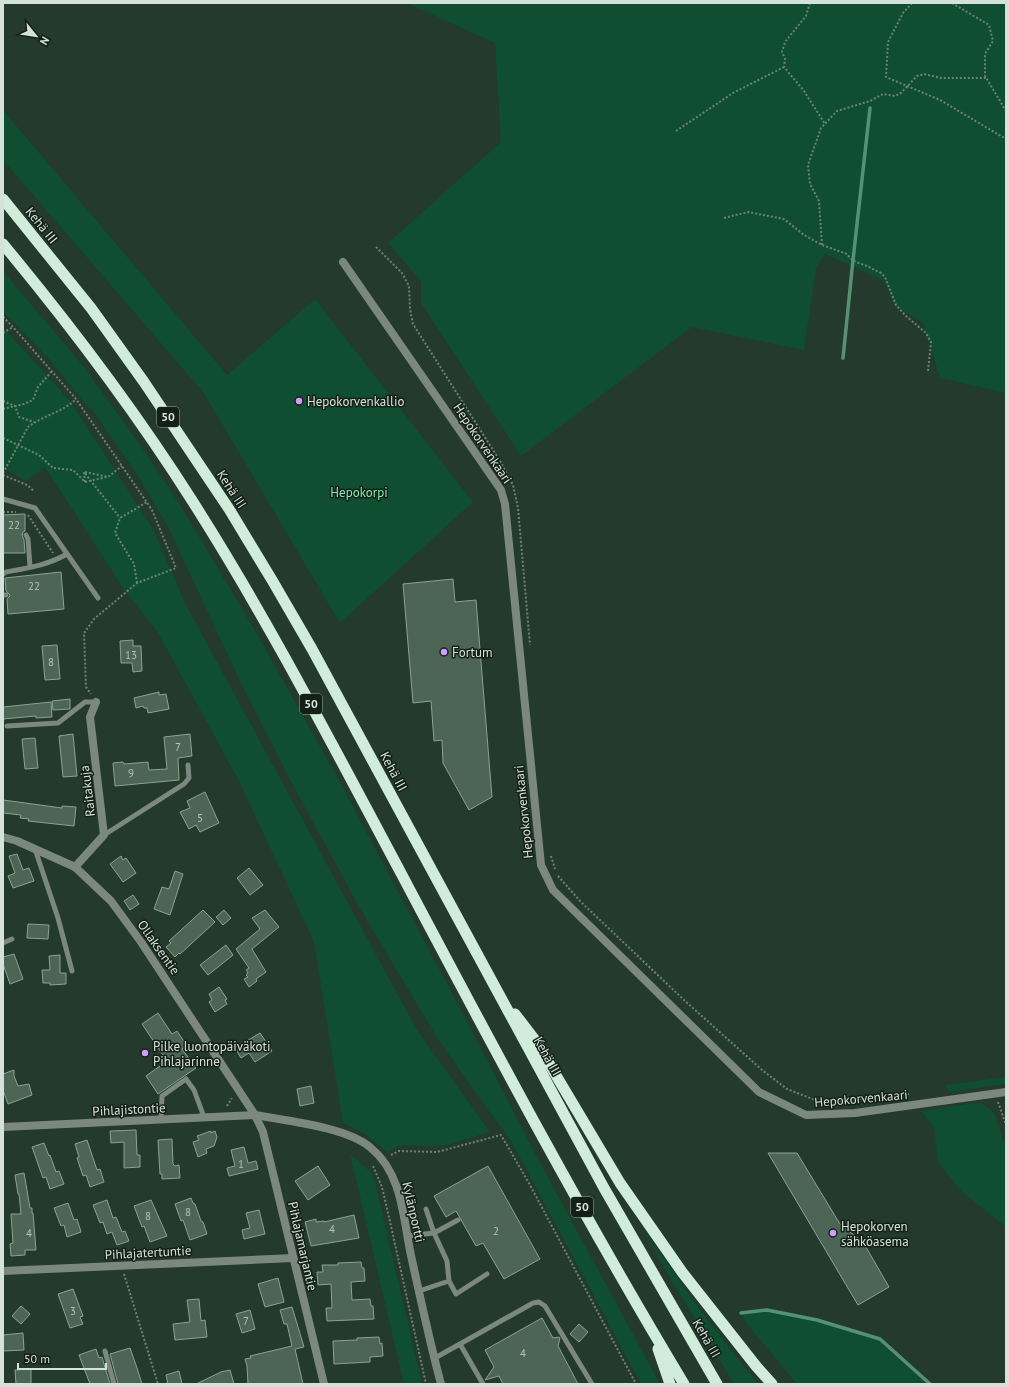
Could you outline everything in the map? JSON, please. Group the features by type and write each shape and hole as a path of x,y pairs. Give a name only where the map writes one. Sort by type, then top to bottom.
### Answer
{"highway":[{"name":"Kehä III","path":"3,199 91,308 144,382 229,509 272,580 312,649 604,1188 717,1384"},
{"name":"50","path":"3,244 56,308 123,398 192,500 254,601 591,1224 650,1328 684,1384"},
{"path":"492,983 535,1040 620,1183 682,1272 772,1384"},
{"path":"650,1328 670,1384"}],"street":[{"name":"Hepokorvenkaari","path":"343,262 501,490 505,504 541,865 553,890 759,1092 806,1115 856,1113 1006,1092"},
{"name":"Raitakuja","path":"96,702 90,717 104,835"},
{"path":"75,867 104,835"},
{"name":"Ollaksentie","path":"3,837 18,840 75,867 111,901 141,942 255,1115"},
{"name":"Pihlajistontie","path":"3,1127 255,1115"},
{"name":"Kylänportti","path":"255,1115 330,1129 357,1139 371,1147 383,1159 394,1178 403,1206 407,1236 441,1384"},
{"name":"Pihlajamarjantie","path":"255,1115 263,1132 324,1384"},
{"name":"Pihlajatertuntie","path":"3,1271 293,1258"}],"lane":[{"path":"3,499 35,508 98,598"},
{"path":"26,535 28,539 30,567"},
{"path":"3,574 57,560 67,554"},
{"path":"7,726 58,723 85,702 96,702"},
{"path":"104,835 184,784 189,778 188,765"},
{"path":"35,849 58,918 72,970"},
{"path":"3,943 12,939"},
{"path":"161,1119 162,1096 186,1079 194,1090 204,1117"},
{"path":"426,1209 434,1233 447,1261 449,1281 456,1294 487,1274"},
{"path":"407,1236 434,1233 458,1220"},
{"path":"419,1291 449,1281"},
{"path":"435,1358 533,1303 539,1302 545,1306 592,1384"},
{"path":"460,1344 483,1384"},
{"path":"105,1351 114,1384"}],"path":[{"path":"810,3 806,16 785,42 782,52 785,59 784,67 804,91 825,124"},
{"path":"912,3 903,13 888,42 886,77 940,100 1006,139"},
{"path":"952,3 989,25 993,41 985,54 985,76 1006,111"},
{"path":"676,131 733,92 784,67"},
{"path":"822,245 819,201 810,184 808,165 821,128 837,111 870,101 883,94 895,96 901,93 917,76 924,74 942,78 987,78"},
{"path":"724,218 748,212 784,219 804,235 822,245 846,254 856,262 881,273 885,277 896,305 906,316 926,333 931,342 928,371"},
{"path":"376,247 402,273 408,286 413,324 500,461 513,485 518,508 530,648"},
{"path":"3,317 76,399 147,502 152,510 176,568 136,583 94,619 84,633 86,687 96,702"},
{"path":"3,333 13,327"},
{"path":"3,409 33,400 38,387 52,371"},
{"path":"34,491 27,485 3,474 28,427 71,404 76,399"},
{"path":"3,401 15,406 20,418 35,422"},
{"path":"3,438 39,455 53,468 72,470 85,482"},
{"path":"85,482 108,477 122,466"},
{"path":"84,472 108,477"},
{"path":"84,472 85,482"},
{"path":"84,472 120,518"},
{"path":"136,583 134,564 115,533 120,518 147,502"},
{"path":"3,512 18,512"},
{"path":"26,512 57,560"},
{"path":"549,851 556,874 581,902 689,1005 762,1070 787,1089 815,1100 840,1101 910,1094"},
{"path":"995,1093 1006,1125"},
{"path":"228,1116 227,1107 233,1095"},
{"path":"426,1384 382,1187 373,1165 399,1151 437,1152 501,1135 530,1185 636,1384"},
{"path":"121,1265 158,1384"}],"green space":[{"path":"407,3 1006,3 1006,393 940,378 923,323 895,306 884,281 825,254 816,268 804,350 692,327 521,456 421,303 421,281 388,243 501,142 495,43"},
{"name":"Hepokorpi","path":"3,110 227,375 315,299 473,502 340,623 203,392 3,160"},
{"path":"3,271 90,374 96,386 97,385 141,446 179,503 253,627 335,773 536,1155 660,1384 641,1384 511,1141 436,1036 358,905 289,778 239,679 168,527 138,476 93,411 88,407 48,358 3,312"},
{"path":"3,327 70,401 153,529 186,605 417,1030 490,1132 450,1144 433,1146 401,1145 387,1152 364,1133 343,1123 314,942 239,781 157,631 125,591 45,467 26,481 3,468"},
{"path":"1006,1077 1006,1084 948,1092 946,1085"},
{"path":"981,1102 995,1114 1006,1148 1006,1227 962,1192 938,1162 934,1127 921,1111"},
{"path":"350,1154 371,1172 375,1181 422,1384 404,1384"},
{"path":"642,1229 710,1323 758,1384 734,1384"},
{"path":"767,1310 817,1320 880,1339 930,1384 797,1384 747,1324 741,1313"}],"building":[{"path":"25,514 25,531 22,535 25,553 3,553 3,515"},
{"path":"61,572 64,609 8,614 7,599 10,595 6,591 5,578"},
{"name":"Fortum","path":"453,579 455,602 476,600 492,797 469,810 443,763 442,740 434,741 431,701 413,703 403,584"},
{"path":"133,640 133,646 141,646 142,671 133,672 132,663 121,663 120,641"},
{"path":"57,645 60,679 45,680 42,646"},
{"path":"159,692 159,695 166,694 169,709 148,713 147,708 144,708 143,706 136,708 134,698"},
{"path":"70,699 70,709 53,710 52,701"},
{"path":"51,702 52,717 36,718 36,716 3,719 3,707"},
{"path":"73,734 77,776 63,777 59,736"},
{"path":"190,734 192,756 178,758 179,780 115,786 113,763 123,762 124,764 148,762 149,770 167,769 164,737"},
{"path":"35,738 38,768 25,769 22,739"},
{"path":"205,792 219,823 200,832 196,825 189,829 180,812 190,808 187,801"},
{"path":"3,800 62,808 62,806 76,807 74,826 28,821 29,819 20,818 21,815 3,813"},
{"path":"17,854 23,870 29,868 34,881 13,888 8,876 15,873 9,856"},
{"path":"121,856 123,860 126,858 136,873 123,882 110,864"},
{"path":"249,868 263,885 250,895 237,878"},
{"path":"175,871 183,874 170,915 154,909 162,887 169,889"},
{"path":"133,895 139,904 130,910 124,901"},
{"path":"203,910 215,922 175,957 166,947 171,943 169,941"},
{"path":"224,910 231,918 223,925 216,917"},
{"path":"265,910 279,927 252,949 266,972 256,979 257,981 249,987 244,979 248,977 246,975 248,973 246,970 249,968 236,949 260,929 252,918"},
{"path":"28,924 49,925 48,939 27,938"},
{"path":"226,945 233,955 208,975 200,965"},
{"path":"14,954 23,979 10,984 3,964 3,957"},
{"path":"60,955 60,973 66,973 66,984 50,985 50,983 43,983 42,970 50,970 49,956"},
{"path":"219,987 227,999 225,1000 227,1004 215,1012 209,1002 212,1000 209,994"},
{"path":"158,1013 172,1034 177,1031 187,1046 182,1049 196,1068 158,1094 146,1076 167,1061 142,1024"},
{"path":"260,1033 272,1051 255,1062 249,1053 241,1058 235,1048"},
{"path":"14,1070 14,1076 18,1086 29,1084 32,1095 8,1104 3,1090 3,1074"},
{"path":"311,1086 314,1103 300,1106 297,1089"},
{"path":"136,1130 137,1155 140,1155 140,1167 124,1168 124,1142 111,1143 110,1131"},
{"path":"211,1131 211,1133 215,1131 217,1137 214,1146 206,1149 207,1153 198,1157 193,1142 199,1140 197,1136"},
{"path":"172,1139 173,1164 175,1166 179,1165 180,1178 162,1179 162,1174 160,1174 158,1140"},
{"path":"87,1140 97,1170 100,1169 104,1182 90,1187 86,1175 83,1176 77,1158 79,1157 75,1144"},
{"path":"44,1143 56,1172 59,1171 64,1184 50,1189 46,1177 43,1178 32,1147"},
{"path":"244,1147 248,1163 256,1161 258,1169 229,1176 227,1168 235,1166 231,1150"},
{"name":"Hepokorven sähköasema","path":"768,1153 797,1153 840,1224 863,1242 889,1287 858,1305"},
{"path":"318,1166 330,1185 308,1200 295,1181"},
{"path":"488,1166 540,1259 504,1279 483,1243 476,1246 456,1211 446,1217 434,1196"},
{"path":"24,1173 30,1208 32,1208 33,1213 36,1250 25,1250 25,1255 11,1256 10,1244 13,1243 11,1214 21,1214 15,1175"},
{"path":"191,1198 195,1204 201,1221 203,1222 207,1234 190,1240 183,1220 181,1221 175,1204"},
{"path":"107,1200 113,1218 116,1217 122,1232 125,1231 129,1241 117,1245 112,1232 107,1234 103,1222 100,1223 93,1205"},
{"path":"151,1200 167,1236 150,1242 144,1226 142,1227 134,1206"},
{"path":"68,1203 74,1220 77,1219 81,1232 67,1237 64,1225 61,1226 54,1208"},
{"path":"259,1210 265,1234 244,1239 242,1230 250,1228 246,1213"},
{"path":"354,1215 359,1238 311,1246 305,1222 316,1219 316,1222 324,1222"},
{"path":"361,1262 362,1268 364,1268 365,1281 351,1282 352,1300 370,1299 371,1306 373,1306 374,1319 327,1321 326,1308 332,1308 331,1284 318,1285 317,1272 323,1272 322,1265 338,1265 338,1263"},
{"path":"278,1278 284,1302 265,1307 258,1284"},
{"path":"73,1289 83,1316 80,1317 83,1324 70,1328 58,1294"},
{"path":"199,1299 201,1321 205,1320 207,1337 175,1340 173,1324 190,1322 187,1300"},
{"path":"21,1306 30,1314 21,1324 12,1316"},
{"path":"292,1307 304,1347 295,1349 303,1384 248,1384 245,1359 251,1358 250,1356 292,1346 287,1324 284,1324 280,1310"},
{"path":"250,1310 255,1329 242,1333 236,1314"},
{"path":"542,1318 553,1338 560,1338 558,1346 578,1384 503,1384 499,1376 485,1380 494,1367 485,1350"},
{"path":"579,1324 588,1332 579,1342 570,1334"},
{"path":"23,1333 24,1350 3,1351 3,1335"},
{"path":"379,1337 380,1344 382,1343 383,1356 370,1357 370,1362 334,1364 333,1341"},
{"path":"130,1348 142,1384 118,1384 110,1354"},
{"path":"96,1349 99,1358 102,1357 110,1384 90,1384 79,1355"},
{"path":"31,1369 31,1384 16,1384 15,1370"},
{"path":"230,1370 234,1384 196,1384 221,1372"},
{"path":"179,1371 182,1384 168,1384 166,1375"}],"waterway":[{"path":"843,358 870,108"},
{"path":"741,1313 767,1310 817,1320 880,1339 930,1384"}],"place":[{"name":"Hepokorvenkallio","path":"299,401"},
{"name":"Fortum","path":"444,652"},
{"name":"Pilke luontopäiväkoti Pihlajarinne","path":"145,1053"},
{"name":"Hepokorven sähköasema","path":"833,1233"}]}
